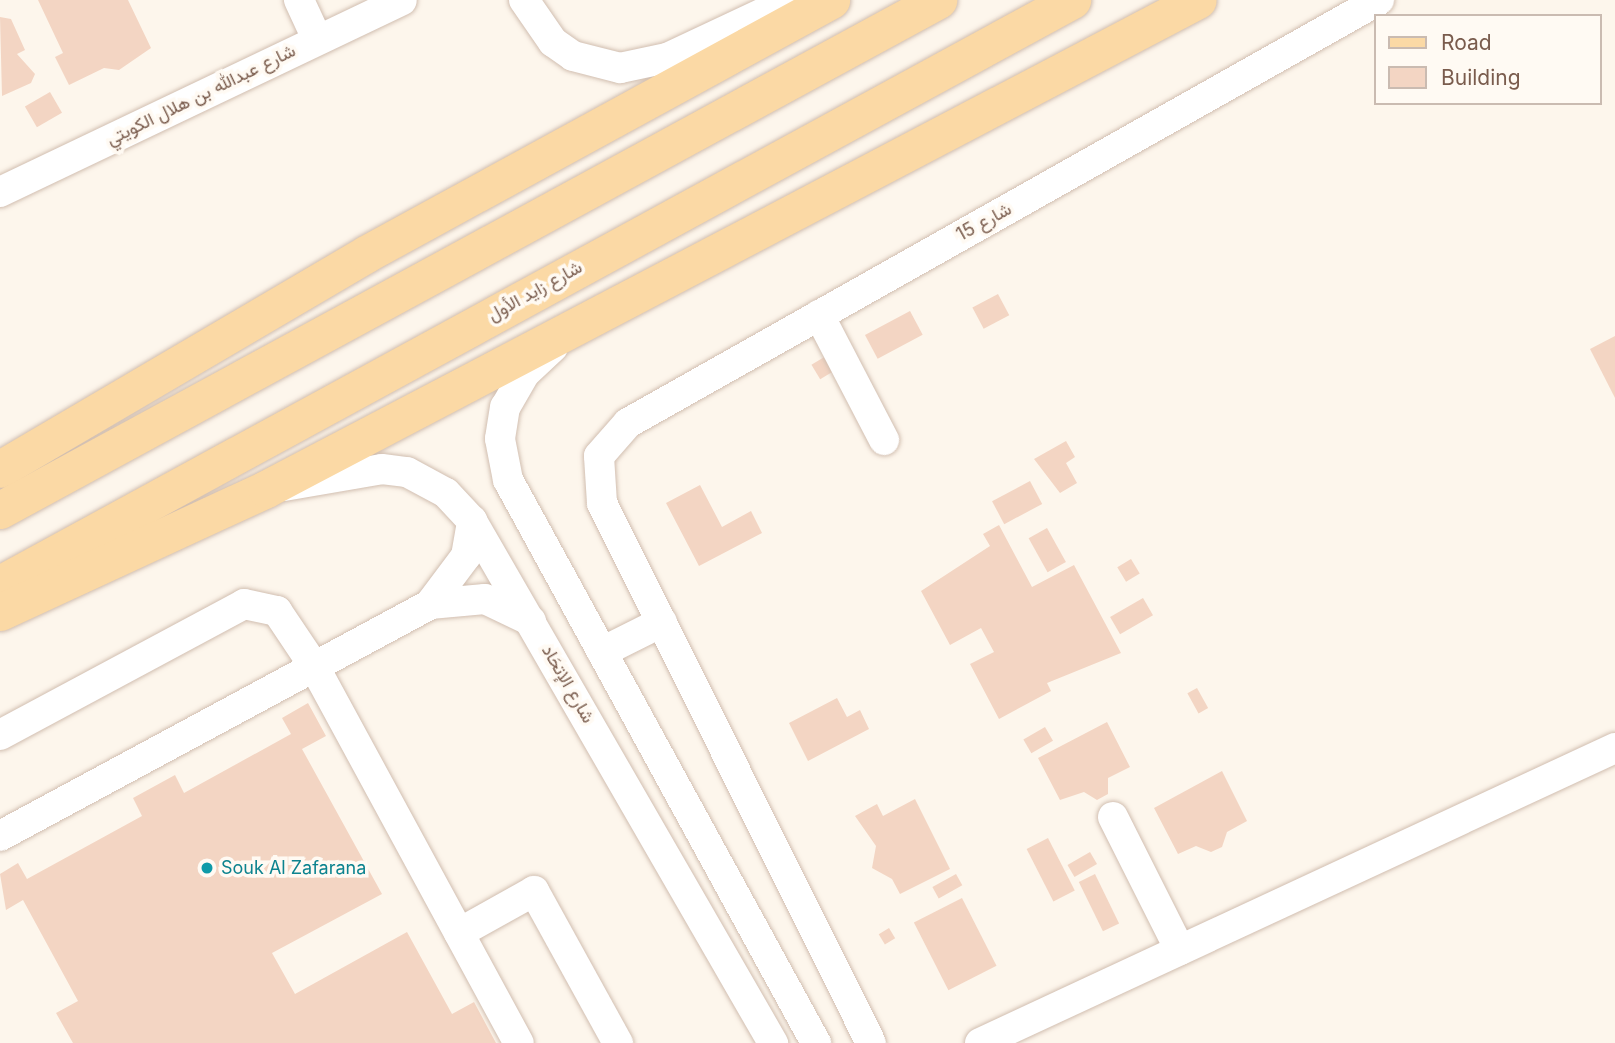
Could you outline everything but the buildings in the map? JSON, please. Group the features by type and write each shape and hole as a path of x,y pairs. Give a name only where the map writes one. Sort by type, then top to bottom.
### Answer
{"main road":[{"path":"0,469 366,254 831,0"},
{"path":"0,510 938,0"},
{"name":"شارع زايد الأول","path":"0,584 1072,0"},
{"path":"0,612 266,489 1198,0"}],"street":[{"path":"299,0 317,39"},
{"name":"شارع عبدالله بن هلال الكويتي","path":"0,192 402,0"},
{"path":"524,0 553,42 584,60 620,68 667,58 791,0"},
{"name":"شارع 15","path":"662,622 602,503 599,456 628,423 1379,0"},
{"path":"819,316 884,440"},
{"path":"576,327 516,384 500,439 515,494 816,1043"},
{"name":"شارع الإتحَاد","path":"266,489 383,469 407,472 446,493 472,521 774,1043"},
{"path":"430,604 466,556 472,521"},
{"path":"0,836 430,604 485,599 531,621"},
{"path":"0,735 244,604 277,611 314,666 519,1043"},
{"path":"602,652 662,622 871,1043"},
{"path":"980,1043 1615,748"},
{"path":"1113,817 1180,950"},
{"path":"459,933 534,891 618,1043"}],"place":[{"name":"Souk Al Zafarana","path":"207,868"}]}
